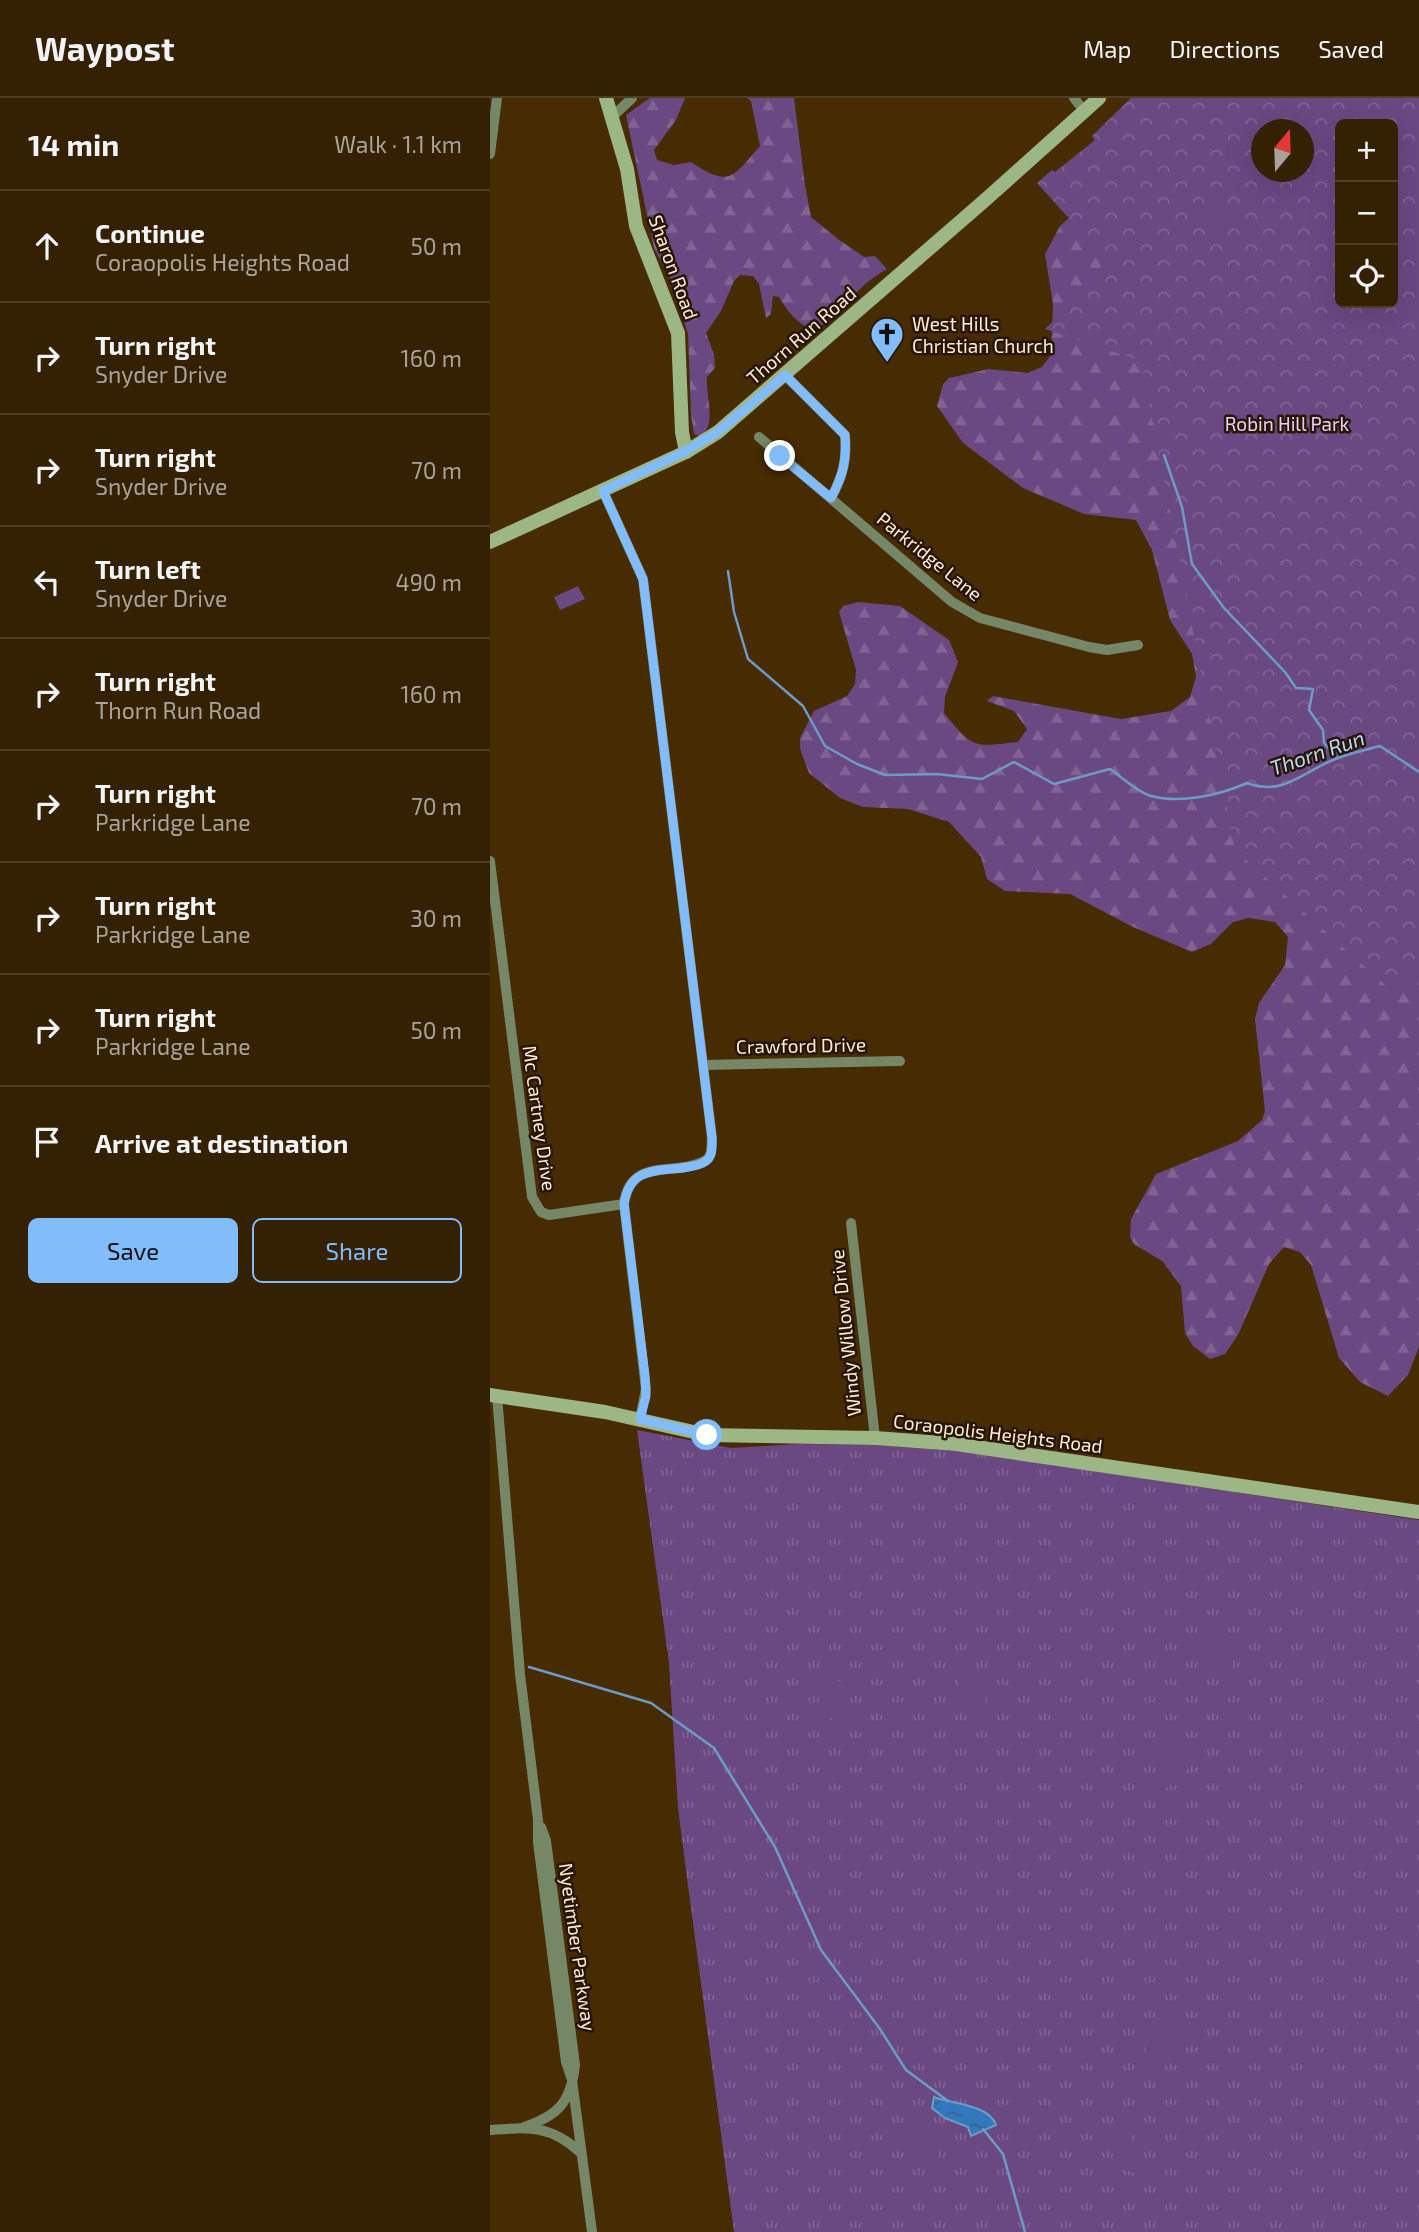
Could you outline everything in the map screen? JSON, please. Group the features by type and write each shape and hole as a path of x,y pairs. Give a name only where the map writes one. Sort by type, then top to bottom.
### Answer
{"street":[{"path":"490,154 497,98"},
{"name":"Sharon Road","path":"606,98 627,169 636,226 678,333 682,432 686,452"},
{"path":"612,117 632,98"},
{"path":"1074,98 1084,111"},
{"name":"Thorn Run Road","path":"490,542 686,452 718,432 1099,98"},
{"path":"785,375 845,435 847,454 843,475 831,498"},
{"name":"Parkridge Lane","path":"759,437 952,601 980,618 1107,650 1138,645"},
{"path":"603,491 643,579 712,1138 708,1159 694,1166 638,1175 629,1186 624,1204 645,1376 646,1396 640,1419"},
{"name":"Mc Cartney Drive","path":"490,861 532,1197 541,1212 549,1215 624,1204"},
{"name":"Crawford Drive","path":"703,1065 900,1060"},
{"name":"Windy Willow Drive","path":"851,1223 875,1438"},
{"name":"Coraopolis Heights Road","path":"494,1395 605,1412 707,1435 875,1438 956,1444 1419,1512"},
{"name":"Nyetimber Parkway","path":"494,1395 520,1674 538,1820 546,1841 575,2060 572,2080 592,2232"},
{"path":"523,2127 544,2120 558,2110 569,2093 572,2080"},
{"path":"490,2130 536,2128 560,2136 581,2153"}],"green space":[{"path":"650,98 685,98 676,120 654,150 657,160 674,165 691,162 723,177 737,171 760,146 751,101 747,98 794,98 811,217 864,257 875,256 887,269 865,284 835,316 814,330 794,317 779,297 773,296 771,314 766,318 759,284 753,276 740,275 734,281 721,311 706,333 714,354 715,368 707,377 710,417 700,436 694,434 691,415 688,334 671,280 654,248 626,115"},
{"name":"Robin Hill Park","path":"1131,98 1419,98 1419,969 1393,992 1235,850 1141,361 1045,329 1111,265 1037,183 1095,140 1092,136"},
{"path":"1419,98 1419,1347 1408,1375 1388,1396 1360,1382 1339,1358 1311,1265 1300,1252 1284,1247 1269,1264 1238,1335 1225,1354 1210,1359 1193,1346 1185,1333 1181,1286 1162,1261 1134,1244 1130,1237 1131,1219 1156,1174 1238,1141 1262,1120 1265,1111 1255,1019 1259,1003 1285,965 1288,937 1275,922 1249,918 1233,922 1211,944 1192,952 1133,927 1070,894 1005,891 987,879 981,857 949,822 908,809 863,807 840,798 809,773 800,749 800,738 814,711 847,696 855,684 856,670 839,612 843,606 858,602 900,606 949,640 958,662 945,697 944,713 961,733 975,743 992,745 1018,742 1027,729 1014,711 987,701 993,696 1121,719 1171,711 1190,697 1196,676 1192,654 1170,620 1152,550 1136,520 1084,514 1023,488 963,443 937,406 943,384 949,378 989,369 1027,373 1042,367 1051,355 1053,304 1045,254 1060,226 1071,216 1335,301 1335,308 1398,308 1398,119 1335,119 1335,124 1314,122 1314,119"},
{"path":"1220,207 1229,221 1211,233 1202,219"},
{"path":"578,586 585,599 560,610 554,597"},
{"path":"637,1430 731,1448 798,1444 873,1445 968,1452 1419,1520 1419,2232 734,2232 678,1808 669,1663"},
{"path":"1216,1634 1231,1648 1233,1661 1228,1673 1222,1678 1208,1671 1197,1658 1203,1643"},
{"path":"963,1664 975,1670 984,1687 985,1708 977,1715 966,1710 961,1698 958,1670"},
{"path":"831,1676 842,1684 848,1696 847,1723 829,1717 822,1705 820,1683 823,1677"},
{"path":"1176,1741 1186,1743 1191,1748 1192,1755 1186,1771 1165,1788 1159,1785 1159,1760 1165,1750"},
{"path":"1168,2007 1178,2018 1177,2035 1169,2054 1155,2062 1148,2059 1145,2047 1157,2026 1160,2011"},
{"path":"1119,2128 1130,2134 1130,2150 1137,2167 1134,2173 1121,2167 1107,2145 1110,2132"},
{"path":"915,2132 928,2134 936,2143 939,2152 935,2162 925,2162 912,2153 908,2138"}],"water":[{"path":"934,2097 978,2109 992,2118 996,2125 971,2136 968,2127 945,2118 932,2108"}],"waterway":[{"path":"1164,455 1182,507 1192,564 1224,608 1285,672 1296,688 1313,689 1309,710 1323,730 1324,743 1337,758"},
{"name":"Thorn Run","path":"728,571 734,612 748,659 803,706 825,746 857,764 885,775 937,774 982,779 1014,762 1054,784 1110,769 1135,788 1151,796 1187,799 1247,783 1272,787 1284,784 1338,758 1380,746 1419,772"},
{"path":"529,1667 651,1703 714,1748 775,1847 821,1950 880,2029 906,2070 948,2101"},
{"path":"983,2129 1003,2154 1025,2232"}],"place":[{"name":"West Hills Christian Church","path":"887,364"}],"route":[{"path":"707,1435 640,1419 646,1396 645,1376 625,1194 638,1175 645,1172 702,1163 711,1153 712,1138 643,579 603,491 682,453 718,432 785,375 845,435 847,454 843,475 831,498 780,456"}]}
